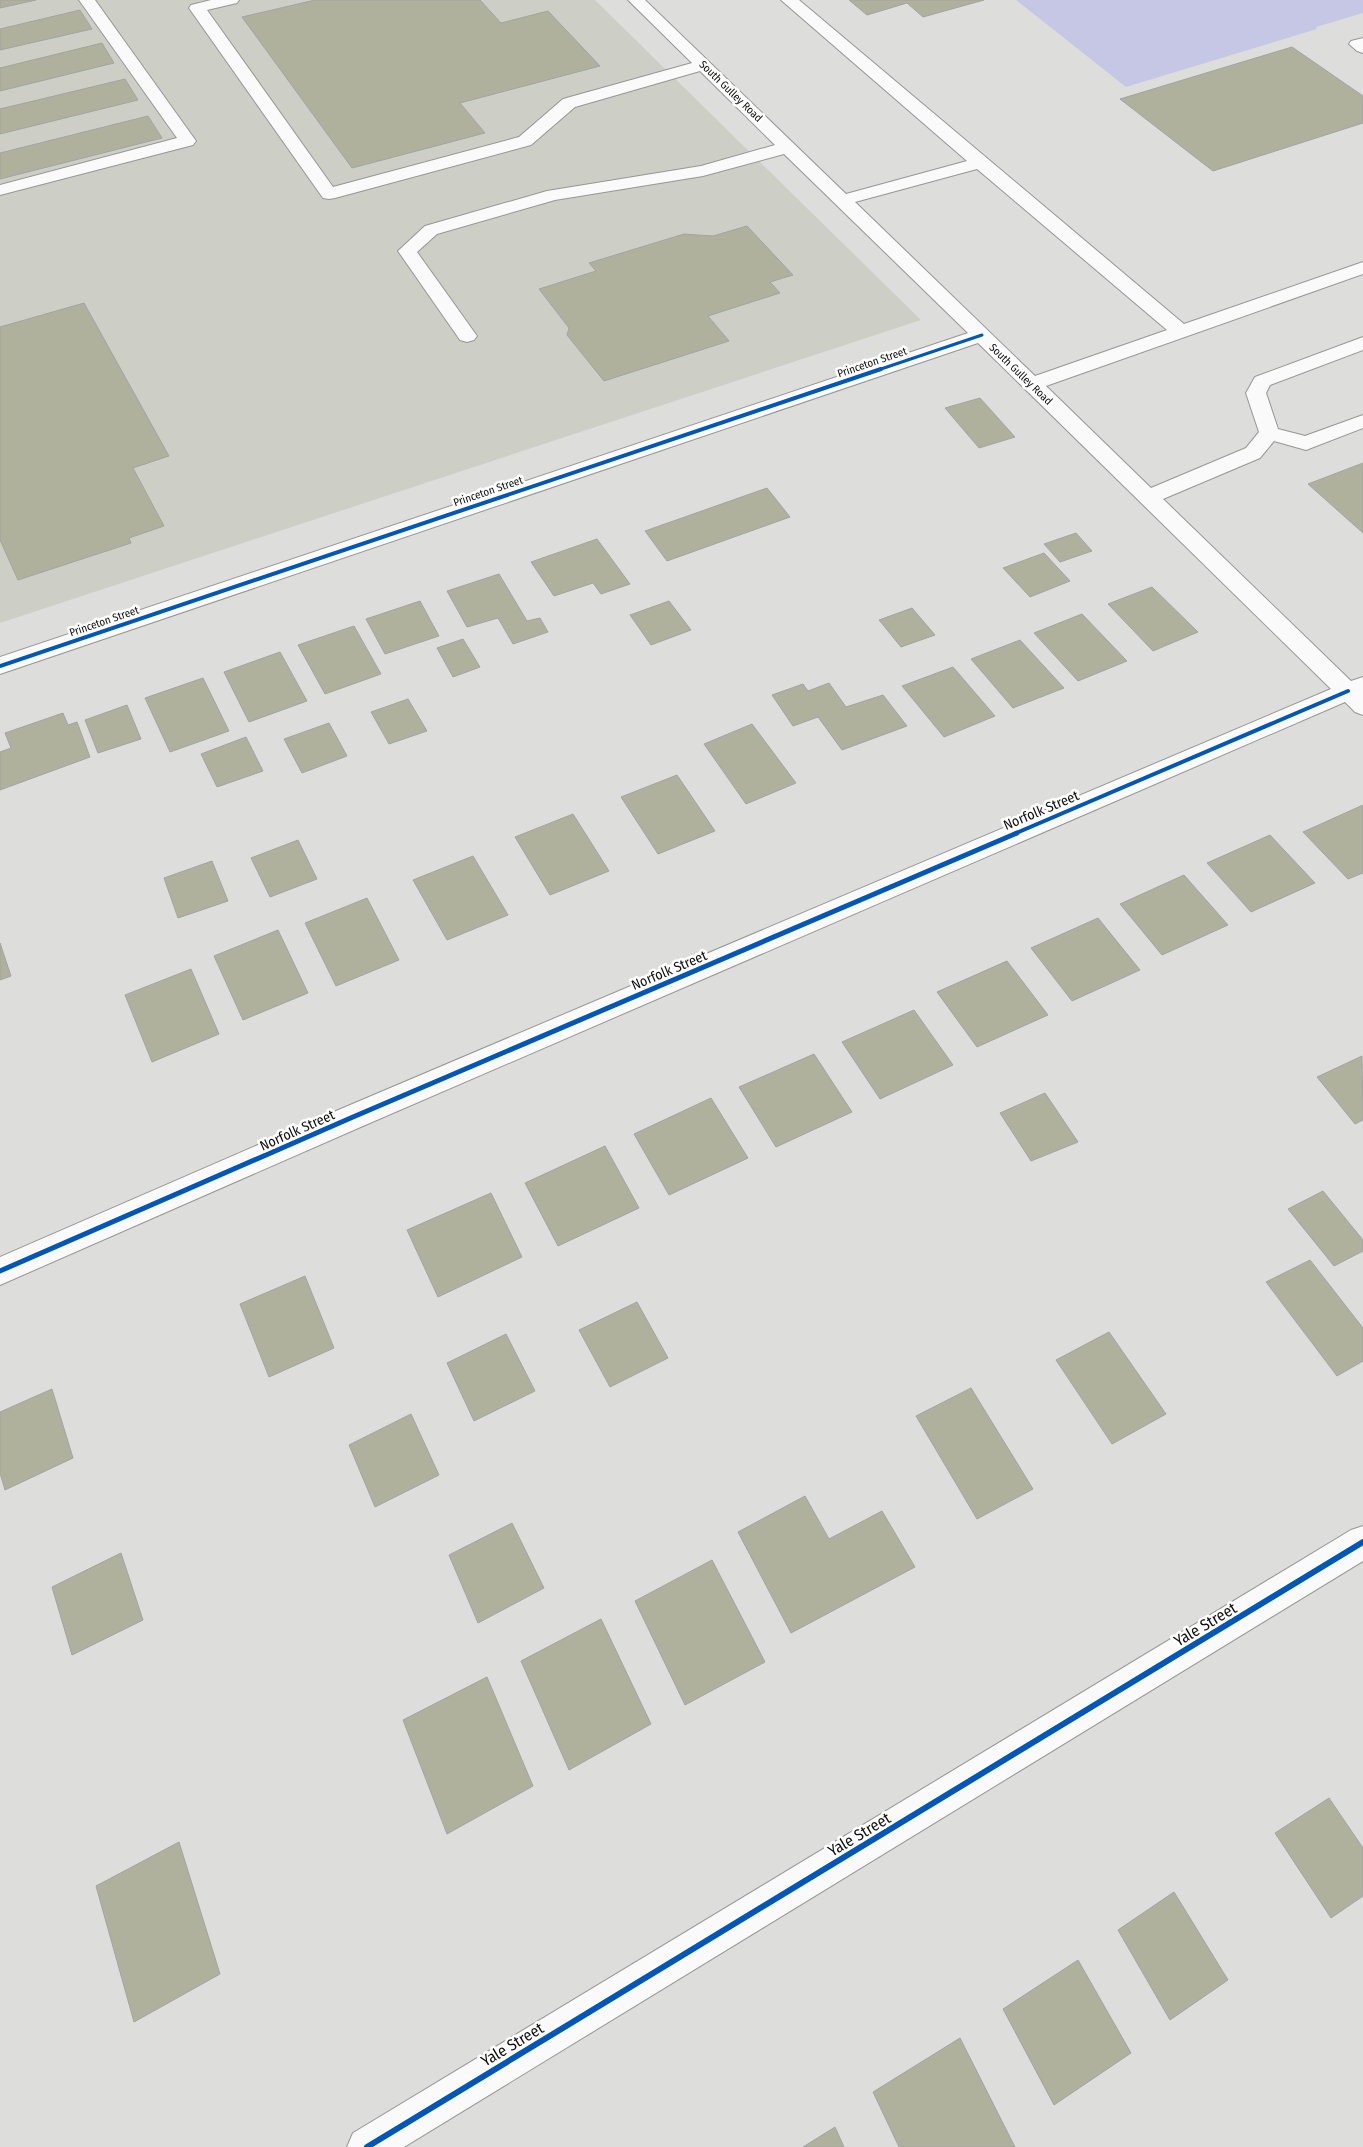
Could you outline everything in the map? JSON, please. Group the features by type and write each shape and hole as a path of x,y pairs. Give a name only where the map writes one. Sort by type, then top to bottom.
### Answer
{"street":[{"path":"0,190 187,141 87,0"},
{"path":"231,0 196,8 329,194 525,141 569,103 704,65"},
{"path":"789,0 1181,332"},
{"name":"South Gulley Road","path":"640,1 1148,497 1358,694"},
{"path":"1363,42 1357,44 1363,48"},
{"path":"467,336 407,251 431,230 553,195 703,171 788,147"},
{"path":"843,200 980,163"},
{"path":"1032,384 1363,268"},
{"name":"Princeton Street","path":"0,666 982,335"},
{"path":"1269,433 1256,393 1262,381 1363,342"},
{"path":"1269,433 1306,443 1363,421"},
{"path":"1148,497 1253,453 1269,433"},
{"name":"Norfolk Street","path":"0,1271 362,1114 1358,694"},
{"name":"Yale Street","path":"367,2147 1363,1542"}],"shaded area":[{"path":"0,0 595,0 921,320 0,623"},
{"path":"1016,0 1363,0 1363,13 1316,27 1317,29 1126,87"}],"building":[{"path":"0,0 36,0 0,8"},
{"path":"315,0 480,0 501,23 548,11 600,66 460,103 485,133 352,168 242,17"},
{"path":"849,0 984,0 923,17 907,3 867,15"},
{"path":"80,10 92,29 0,50 0,29"},
{"path":"102,43 114,63 0,91 0,68"},
{"path":"1292,47 1363,96 1363,123 1213,171 1120,99"},
{"path":"125,79 138,100 0,134 0,109"},
{"path":"148,116 162,138 0,179 0,153"},
{"path":"747,226 793,275 770,282 780,293 708,316 729,341 604,381 567,335 569,328 539,289 596,271 589,263 684,234 713,236"},
{"path":"84,303 169,456 133,468 164,526 129,538 131,543 18,580 0,540 0,327"},
{"path":"980,398 1015,437 979,448 945,408"},
{"path":"1363,463 1363,533 1308,484"},
{"path":"767,488 790,517 667,561 645,531"},
{"path":"1076,533 1092,551 1060,562 1044,544"},
{"path":"597,539 630,584 601,594 593,583 554,596 531,562"},
{"path":"1044,553 1070,581 1030,597 1003,568"},
{"path":"499,574 527,621 540,618 548,632 513,644 498,618 467,627 447,591"},
{"path":"1152,587 1198,632 1153,651 1108,604"},
{"path":"420,601 439,636 385,654 366,619"},
{"path":"669,601 691,630 651,645 630,615"},
{"path":"912,608 935,635 901,647 879,620"},
{"path":"1082,614 1127,661 1078,681 1034,633"},
{"path":"354,626 381,674 325,694 298,645"},
{"path":"463,639 480,667 453,677 437,648"},
{"path":"1020,640 1064,688 1013,708 971,659"},
{"path":"280,652 307,701 249,722 224,672"},
{"path":"953,667 995,716 944,737 902,686"},
{"path":"203,678 229,731 170,752 145,698"},
{"path":"829,683 846,707 883,695 907,726 842,750 818,717 793,726 772,695 803,684 808,691"},
{"path":"408,699 427,731 389,744 371,712"},
{"path":"127,705 141,739 98,753 85,720"},
{"path":"63,713 68,725 77,722 90,757 0,790 0,752 11,748 5,733"},
{"path":"329,723 347,756 302,773 284,739"},
{"path":"752,724 796,783 746,804 704,744"},
{"path":"246,737 263,771 217,787 201,754"},
{"path":"677,775 715,831 658,854 621,797"},
{"path":"1363,805 1363,873 1348,879 1303,832"},
{"path":"573,814 609,871 550,895 515,837"},
{"path":"1270,835 1315,883 1251,912 1207,863"},
{"path":"298,840 317,879 270,897 251,858"},
{"path":"473,856 508,915 447,940 413,880"},
{"path":"212,861 228,901 178,918 164,878"},
{"path":"1184,875 1228,925 1162,955 1120,904"},
{"path":"367,898 399,960 336,986 305,923"},
{"path":"1098,918 1140,970 1072,1001 1031,948"},
{"path":"278,930 308,993 243,1020 214,956"},
{"path":"0,943 11,976 0,980"},
{"path":"1007,961 1048,1015 977,1047 937,992"},
{"path":"191,969 219,1034 152,1062 125,995"},
{"path":"914,1010 953,1065 880,1099 842,1042"},
{"path":"814,1054 852,1112 776,1147 739,1087"},
{"path":"1362,1056 1363,1120 1355,1124 1317,1077"},
{"path":"1045,1093 1078,1142 1031,1161 1000,1113"},
{"path":"711,1098 748,1158 669,1195 634,1134"},
{"path":"605,1146 639,1208 558,1246 525,1183"},
{"path":"1323,1191 1363,1240 1363,1251 1334,1266 1288,1209"},
{"path":"491,1193 522,1257 438,1297 407,1230"},
{"path":"1310,1260 1363,1328 1363,1361 1337,1376 1266,1282"},
{"path":"305,1276 334,1348 269,1377 240,1304"},
{"path":"637,1302 668,1358 610,1387 579,1330"},
{"path":"1109,1332 1166,1414 1112,1444 1056,1360"},
{"path":"506,1334 535,1391 474,1421 447,1363"},
{"path":"971,1388 1033,1489 977,1519 916,1416"},
{"path":"52,1389 73,1458 5,1490 0,1473 0,1412"},
{"path":"411,1414 439,1475 375,1507 349,1445"},
{"path":"805,1496 829,1539 882,1511 915,1567 791,1633 738,1532"},
{"path":"512,1523 544,1588 478,1623 449,1555"},
{"path":"121,1553 143,1620 72,1655 52,1587"},
{"path":"712,1560 765,1662 685,1705 635,1601"},
{"path":"601,1619 651,1724 569,1770 521,1661"},
{"path":"487,1677 533,1786 447,1834 403,1720"},
{"path":"1329,1798 1363,1848 1363,1896 1331,1918 1275,1833"},
{"path":"179,1842 220,1974 134,2022 96,1886"},
{"path":"1174,1892 1228,1980 1170,2020 1118,1930"},
{"path":"1078,1960 1131,2053 1054,2105 1003,2009"},
{"path":"960,2038 1015,2147 899,2147 873,2092"},
{"path":"835,2127 844,2147 803,2147"}],"cycle path":[{"path":"0,666 982,335"},
{"path":"0,1271 353,1117 1348,691"},
{"path":"367,2147 1363,1542"}]}
